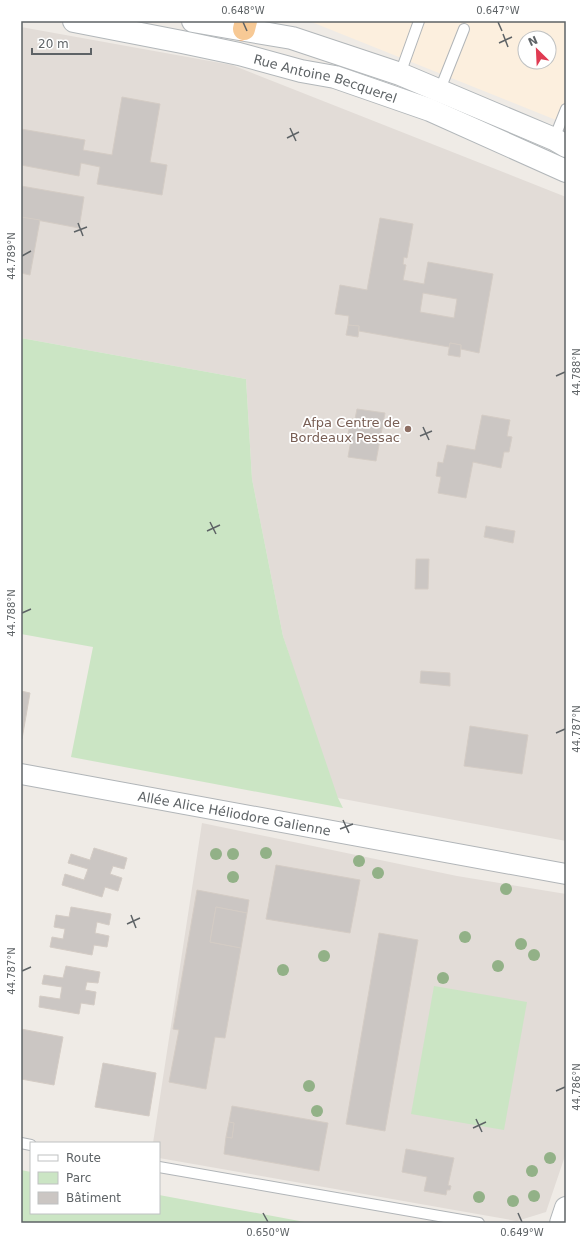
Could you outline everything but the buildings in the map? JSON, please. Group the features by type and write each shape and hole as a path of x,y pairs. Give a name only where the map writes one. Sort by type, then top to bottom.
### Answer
{"main road":[{"name":"Rue Antoine Becquerel","path":"74,21 239,54 301,71 335,77 430,110 566,171"},
{"name":"Rue Antoine Becquerel","path":"193,21 245,24 292,38 400,74 560,143"},
{"path":"239,54 245,24"},
{"path":"561,1223 566,1208"}],"street":[{"name":"Allée Alice Héliodore Galienne","path":"21,774 566,874"}],"lane":[{"path":"400,74 419,21"},
{"path":"430,110 440,90 464,28"},
{"path":"560,143 566,109"},
{"path":"160,1167 479,1223"}],"shaded area":[{"path":"309,21 566,21 566,124"},
{"name":"Afpa Centre de Bordeaux Pessac","path":"21,27 232,65 566,197 566,841 338,798 332,789 283,636 252,479 246,379 21,338"},
{"path":"202,823 457,876 566,894 566,1153 546,1212 517,1221 160,1158 160,1142 153,1142"}],"green space":[{"path":"21,338 246,379 252,479 283,636 338,798 343,808 71,757 93,647 21,634"},
{"path":"434,986 527,1002 504,1130 411,1114"},
{"path":"21,1170 30,1172 30,1214 160,1214 160,1195 310,1223 21,1223"}],"place":[{"name":"Afpa Centre de Bordeaux Pessac","path":"408,429"}]}
